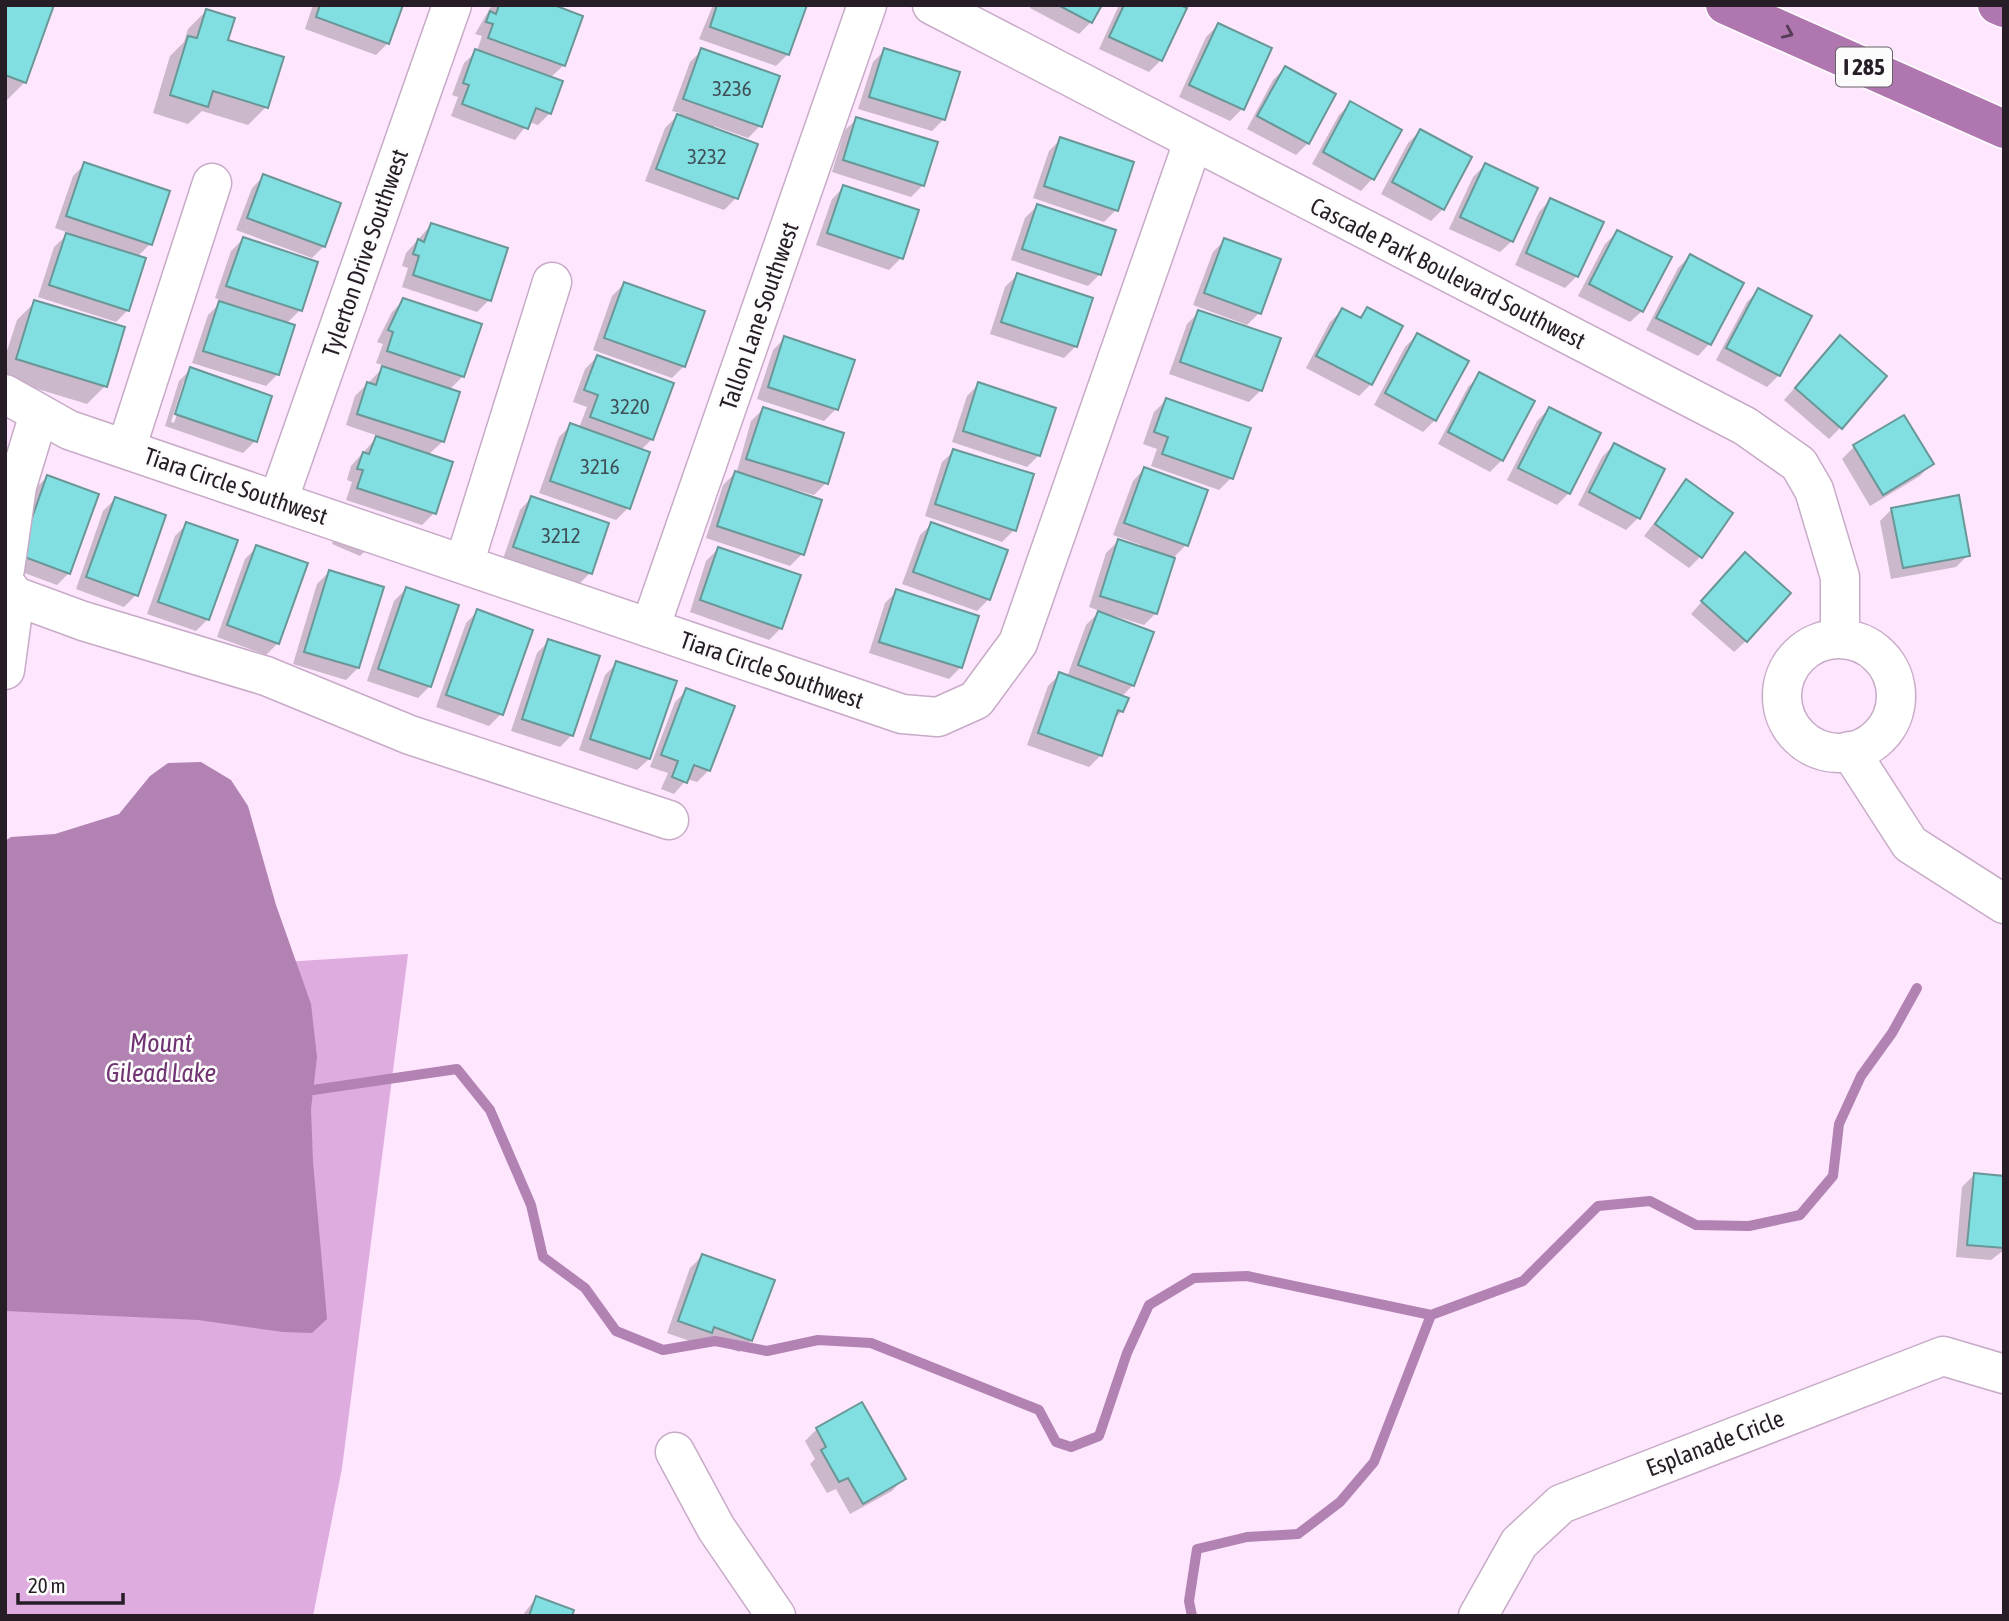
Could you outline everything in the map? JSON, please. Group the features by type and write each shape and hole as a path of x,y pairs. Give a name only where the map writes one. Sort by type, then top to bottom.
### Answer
{"highway":[{"name":"I 285","path":"1725,5 2004,130"},
{"path":"1997,5 2004,8"}],"street":[{"name":"Tylerton Drive Southwest","path":"278,500 452,5"},
{"name":"Tallon Lane Southwest","path":"650,628 867,5"},
{"name":"Cascade Park Boulevard Southwest","path":"932,5 1745,426 1799,464 1814,490 1840,577 1840,638"},
{"name":"Tiara Circle Southwest","path":"5,394 69,430 902,714 938,718 975,700 1018,643 1193,142"},
{"path":"126,449 212,183"},
{"path":"464,564 552,282"},
{"path":"5,670 17,485 40,414"},
{"path":"9,582 83,621 266,676 410,735 669,820"},
{"path":"1840,638 1869,646 1886,661 1895,681 1897,701 1891,720 1880,736 1868,746 1850,751 1838,754 1809,746 1792,729 1783,709 1781,689 1791,664 1812,644 1840,638"},
{"path":"1850,751 1910,844 2004,904"},
{"name":"Esplanade Cricle","path":"1478,1616 1519,1543 1561,1504 1943,1356 2004,1374"},
{"path":"675,1452 716,1528 776,1616"}],"shaded area":[{"path":"408,954 342,1468 313,1616 5,1616 5,980"}],"water":[{"name":"Mount Gilead Lake","path":"201,762 231,780 248,806 276,905 311,1004 317,1057 311,1109 313,1162 327,1319 312,1333 283,1332 198,1320 5,1311 5,841 11,837 55,834 119,814 150,776 168,763"}],"building":[{"path":"5,5 54,5 26,83 5,75"},
{"path":"320,5 403,5 389,44 316,17"},
{"path":"499,5 554,5 583,16 565,66 488,38 493,24 486,22 490,11 496,14"},
{"path":"717,5 807,5 789,55 710,27"},
{"path":"1058,5 1102,5 1092,23"},
{"path":"1124,5 1180,5 1187,8 1162,61 1109,37"},
{"path":"206,9 235,18 228,40 284,57 268,108 213,91 208,107 170,95 188,36 197,38"},
{"path":"1218,23 1272,48 1244,110 1189,85"},
{"path":"701,48 780,76 762,127 683,99"},
{"path":"884,48 960,72 945,120 869,97"},
{"path":"475,49 563,81 551,114 536,108 528,129 462,104 469,85 463,83"},
{"path":"1285,66 1336,94 1309,144 1257,116"},
{"path":"1350,101 1402,130 1374,180 1323,152"},
{"path":"677,114 758,144 738,199 656,169"},
{"path":"856,117 938,142 924,186 843,160"},
{"path":"1420,129 1472,157 1444,210 1392,182"},
{"path":"1060,137 1134,162 1118,211 1044,186"},
{"path":"84,162 170,191 152,245 66,216"},
{"path":"1485,163 1538,188 1513,242 1460,217"},
{"path":"263,174 341,203 325,247 247,218"},
{"path":"843,185 919,210 903,259 827,233"},
{"path":"1550,198 1604,222 1578,277 1526,253"},
{"path":"1037,204 1116,230 1101,275 1022,249"},
{"path":"431,223 508,248 491,301 413,275 419,256 413,254 418,239 424,242"},
{"path":"1617,230 1672,257 1643,312 1589,284"},
{"path":"66,233 146,258 129,311 49,285"},
{"path":"243,237 318,262 302,311 226,286"},
{"path":"1224,238 1281,259 1261,314 1204,293"},
{"path":"1690,254 1744,283 1711,345 1656,318"},
{"path":"1017,273 1093,298 1077,347 1001,322"},
{"path":"624,282 705,311 685,367 604,338"},
{"path":"1758,288 1812,316 1780,376 1726,348"},
{"path":"403,298 482,324 464,377 387,351 393,332 388,330"},
{"path":"34,300 125,327 107,387 16,359"},
{"path":"219,301 295,325 279,375 203,351"},
{"path":"1367,307 1403,326 1372,385 1316,356 1342,308 1361,318"},
{"path":"1198,310 1281,338 1262,391 1180,362"},
{"path":"1417,333 1469,361 1436,421 1385,393"},
{"path":"1840,335 1887,376 1842,429 1795,388"},
{"path":"784,336 855,360 838,410 768,387"},
{"path":"597,355 674,383 653,440 590,417 598,395 584,390"},
{"path":"382,366 460,392 444,442 357,414 367,382 376,385"},
{"path":"190,367 272,396 257,442 175,414"},
{"path":"1479,372 1535,401 1503,461 1448,432"},
{"path":"978,382 1056,408 1040,456 963,431"},
{"path":"1166,398 1251,428 1233,479 1162,454 1168,437 1154,432"},
{"path":"763,407 844,433 828,484 746,459"},
{"path":"1549,407 1601,433 1570,494 1518,468"},
{"path":"1904,415 1934,464 1883,495 1853,445"},
{"path":"570,423 650,452 630,509 550,481"},
{"path":"376,436 453,462 436,514 357,488 363,470 357,469 363,452 369,454"},
{"path":"1614,443 1665,469 1640,519 1589,492"},
{"path":"953,449 1034,474 1016,531 935,504"},
{"path":"1144,467 1208,490 1188,546 1124,523"},
{"path":"735,471 822,500 804,555 717,526"},
{"path":"47,475 99,494 70,574 19,555"},
{"path":"1686,479 1733,513 1702,558 1655,524"},
{"path":"1959,495 1970,556 1903,568 1891,508"},
{"path":"531,496 609,523 592,574 513,547"},
{"path":"115,497 166,515 138,596 86,577"},
{"path":"186,522 238,540 209,620 158,602"},
{"path":"931,522 1008,550 990,600 913,572"},
{"path":"1118,539 1175,558 1157,614 1100,596"},
{"path":"256,545 308,563 279,644 227,625"},
{"path":"718,547 801,575 782,629 700,600"},
{"path":"1745,552 1791,593 1747,642 1701,601"},
{"path":"329,570 384,587 359,668 304,652"},
{"path":"406,587 459,605 431,687 378,669"},
{"path":"896,589 979,616 962,668 879,642"},
{"path":"477,609 533,630 503,715 446,695"},
{"path":"1098,611 1154,632 1134,686 1078,665"},
{"path":"548,639 600,656 573,736 522,719"},
{"path":"616,661 677,681 650,759 590,739"},
{"path":"1059,672 1129,698 1123,712 1118,710 1102,756 1038,733"},
{"path":"686,688 735,706 710,771 694,765 687,783 672,777 678,761 661,755"},
{"path":"1974,1173 2004,1176 2004,1248 1967,1245"},
{"path":"702,1254 775,1280 752,1341 714,1327 712,1333 678,1321"},
{"path":"862,1402 906,1479 863,1504 848,1478 839,1482 821,1450 826,1447 816,1428"},
{"path":"536,1596 574,1610 572,1616 529,1616"}],"waterway":[{"path":"313,1090 457,1069 490,1110 531,1205 543,1257 585,1288 616,1331 663,1350 715,1341 767,1351 818,1340 871,1343 1039,1410 1056,1442 1071,1447 1099,1436 1127,1353 1149,1305 1194,1278 1247,1276 1431,1315 1523,1281 1598,1206 1650,1201 1696,1225 1749,1226 1800,1215 1833,1176 1839,1124 1861,1076 1892,1033 1917,988"},
{"path":"1192,1616 1189,1601 1197,1549 1247,1537 1298,1534 1340,1502 1374,1462 1431,1315"}]}
